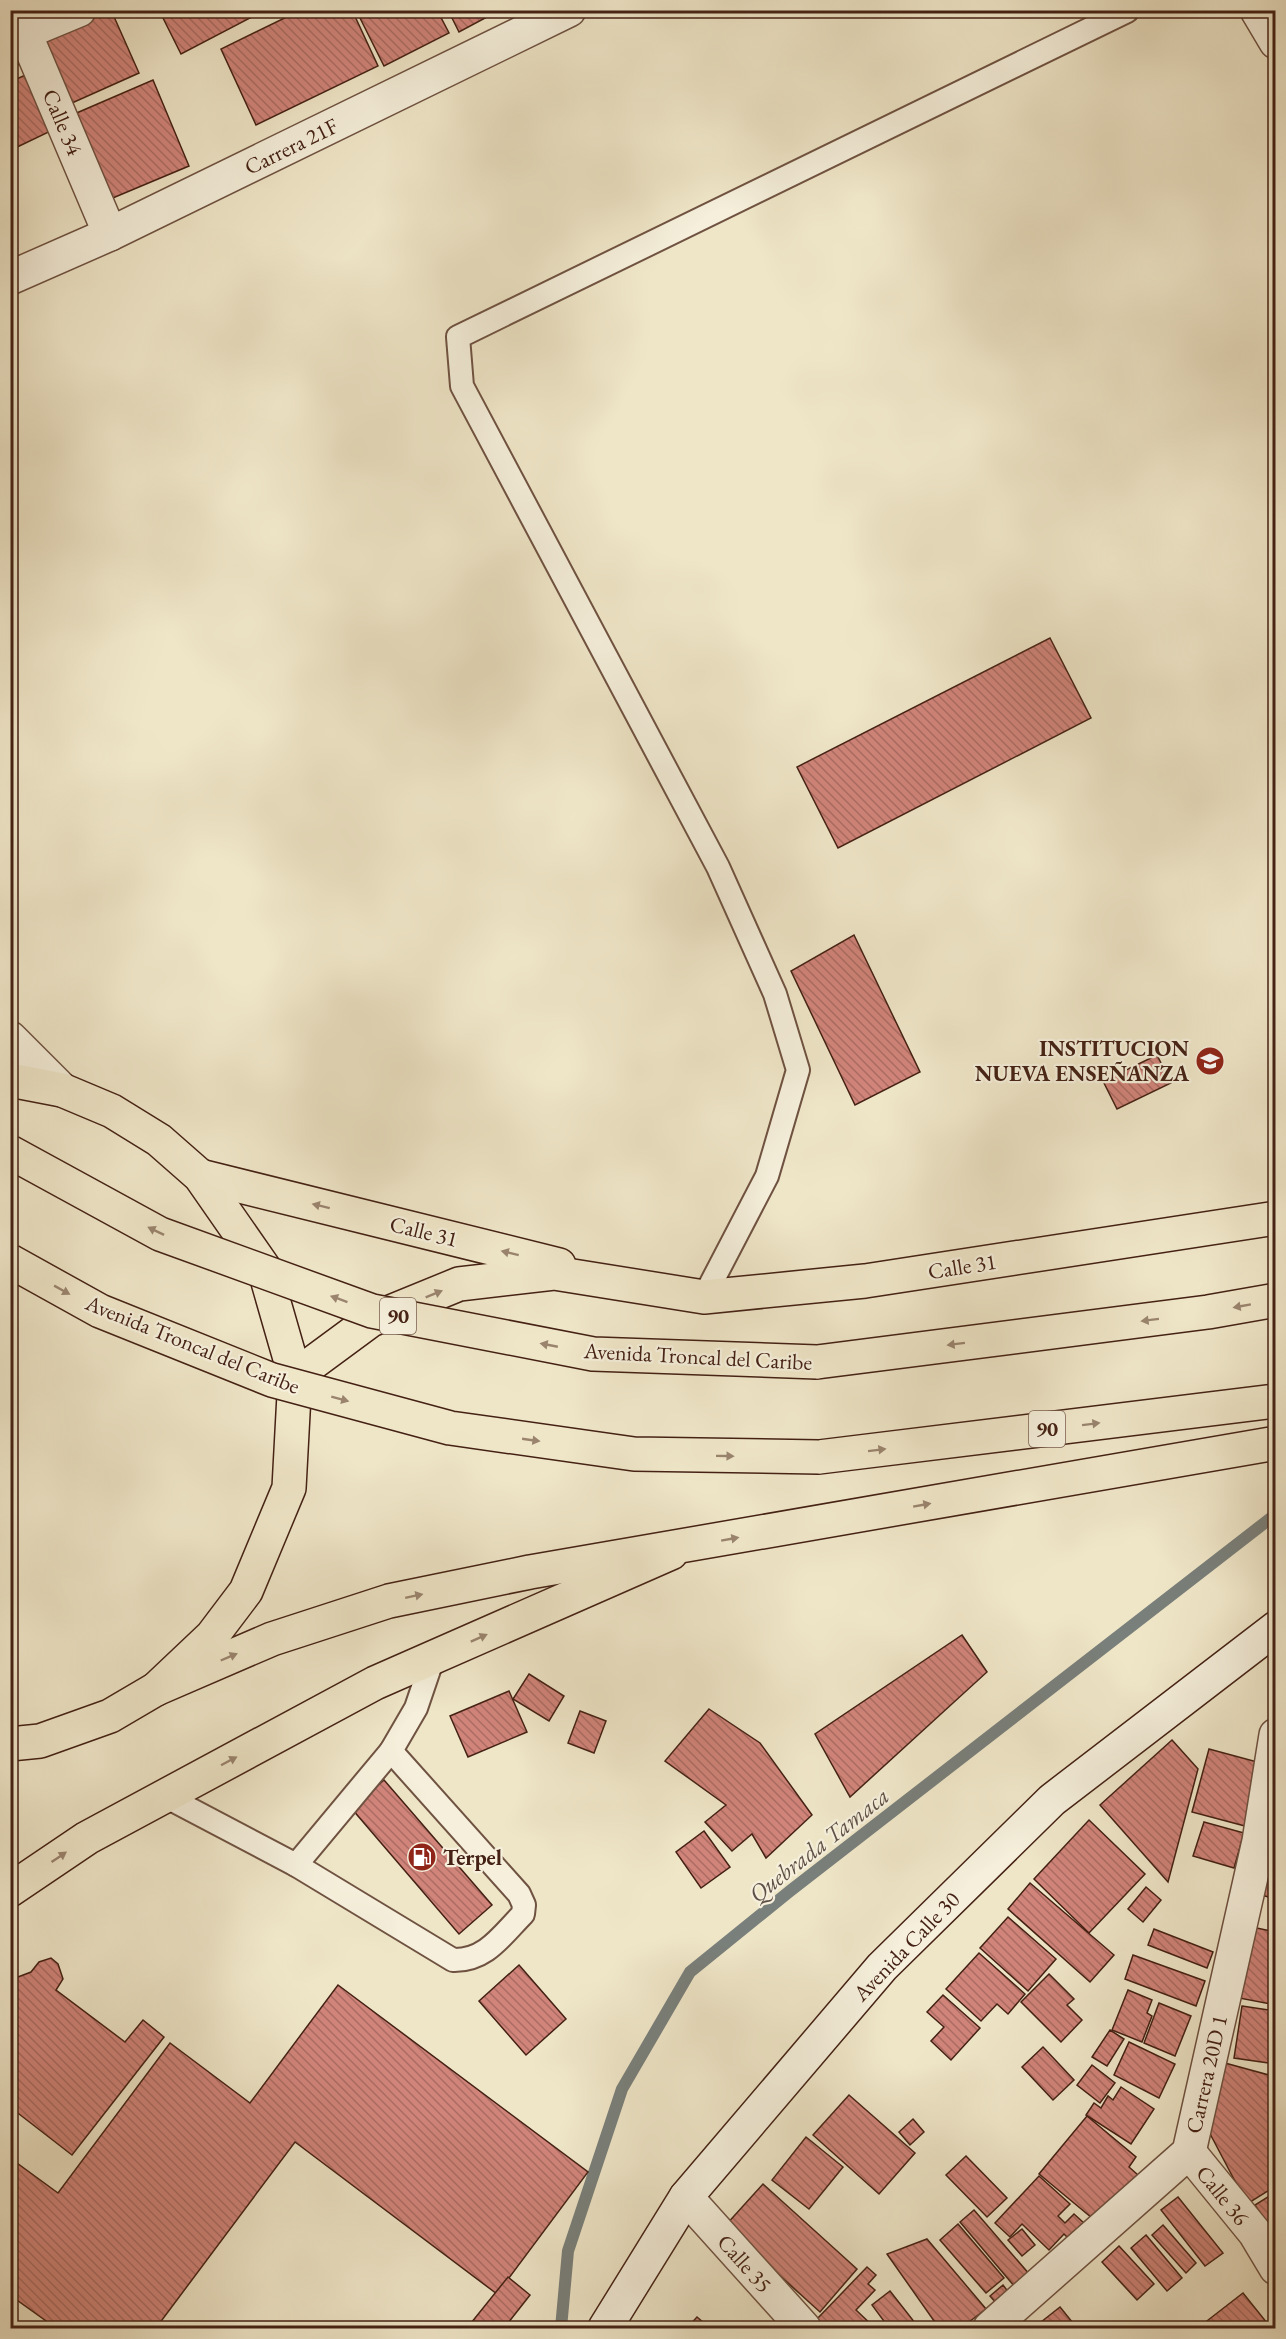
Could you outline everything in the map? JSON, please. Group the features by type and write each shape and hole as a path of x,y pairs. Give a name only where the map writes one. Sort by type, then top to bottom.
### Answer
{"main road":[{"path":"10,1080 62,1090 112,1111 159,1140 200,1176 264,1268 295,1376 289,1488 246,1591 212,1636 156,1689"},
{"name":"Avenida Troncal del Caribe","path":"10,1152 160,1234 372,1311 593,1354 817,1362 1208,1312 1275,1300"},
{"name":"Calle 31","path":"200,1176 648,1287"},
{"name":"Calle 31","path":"295,1376 371,1320 459,1284 555,1273 704,1297 864,1281 1275,1218"},
{"name":"Avenida Troncal del Caribe","path":"10,1261 100,1311 272,1380 450,1428 634,1454 819,1457 1275,1401"},
{"path":"10,1761 25,1743 110,1716 156,1689 272,1639 389,1600 530,1572 1275,1443"},
{"path":"10,1890 87,1838 375,1683 687,1546"}],"street":[{"path":"20,21 79,10"},
{"name":"Carrera 21F","path":"10,278 110,234 569,10"},
{"path":"1257,10 1275,42"},
{"name":"Calle 34","path":"20,21 110,234"},
{"path":"10,1038 62,1090"},
{"name":"Avenida Calle 30","path":"605,2328 686,2197 882,1967 1052,1800 1275,1628"},
{"name":"Carrera 20D 1","path":"990,2328 1189,2152 1259,1841 1275,1735"},
{"name":"Calle 36","path":"1189,2152 1255,2233 1275,2268"},
{"name":"Calle 35","path":"686,2197 804,2328"}],"lane":[{"path":"704,1297 767,1176 798,1070 775,994 718,867 462,386 458,337 1127,10"},
{"path":"296,1865 391,1751 416,1708 433,1658"},
{"path":"165,1796 296,1865 453,1960 467,1960 482,1955 523,1914 524,1905 519,1894 391,1751"}],"building":[{"path":"92,10 111,10 139,73 72,103 41,34"},
{"path":"159,10 246,10 250,18 181,54"},
{"path":"246,10 266,10 250,18"},
{"path":"301,10 352,10 378,66 256,125 221,49"},
{"path":"356,10 437,10 449,33 384,66"},
{"path":"448,10 500,10 459,32"},
{"path":"10,15 33,57 10,69"},
{"path":"32,72 57,128 11,150 10,82"},
{"path":"153,80 189,166 108,200 72,115"},
{"path":"1050,638 1091,718 838,848 797,767"},
{"path":"854,935 920,1072 855,1105 791,971"},
{"path":"1157,1055 1171,1083 1117,1109 1103,1081"},
{"path":"962,1635 987,1672 850,1797 815,1734"},
{"path":"529,1674 564,1696 549,1721 513,1699"},
{"path":"509,1691 527,1732 468,1757 450,1716"},
{"path":"709,1709 760,1743 812,1815 766,1858 752,1834 732,1851 705,1822 726,1805 665,1761"},
{"path":"580,1711 606,1721 594,1753 568,1743"},
{"path":"1172,1740 1198,1769 1168,1882 1100,1805"},
{"path":"1209,1749 1261,1763 1245,1826 1192,1812"},
{"name":"Terpel","path":"384,1780 492,1905 459,1934 352,1809"},
{"path":"1089,1820 1145,1874 1089,1933 1034,1879"},
{"path":"1204,1822 1244,1833 1234,1868 1193,1856"},
{"path":"704,1831 730,1867 701,1888 676,1852"},
{"path":"1276,1849 1276,1899 1261,1895"},
{"path":"1030,1883 1114,1955 1090,1982 1008,1909"},
{"path":"1146,1887 1161,1900 1143,1922 1128,1909"},
{"path":"1008,1917 1056,1959 1028,1991 980,1948"},
{"path":"1252,1927 1276,1932 1276,2005 1239,1998"},
{"path":"1154,1929 1213,1952 1207,1968 1148,1945"},
{"path":"979,1953 1025,1994 1008,2014 997,2004 981,2021 946,1989"},
{"path":"1133,1955 1205,1981 1196,2006 1125,1979"},
{"path":"51,1958 58,1964 63,1979 56,1990 125,2042 143,2020 164,2037 72,2155 10,2107 10,1980 31,1972 39,1962"},
{"path":"519,1965 566,2019 526,2055 479,2001"},
{"path":"1049,1974 1074,1999 1067,2005 1082,2020 1061,2042 1021,2002"},
{"path":"338,1985 588,2172 497,2294 295,2142 156,2328 56,2328 10,2295 10,2158 58,2193 170,2043 250,2103"},
{"path":"1128,1990 1152,2000 1147,2013 1152,2016 1142,2042 1112,2030"},
{"path":"943,1995 980,2028 951,2060 931,2041 944,2027 927,2012"},
{"path":"1159,2003 1191,2016 1175,2056 1144,2043"},
{"path":"1242,2006 1276,2011 1276,2064 1234,2058"},
{"path":"1110,2030 1124,2039 1107,2066 1092,2057"},
{"path":"1129,2042 1175,2064 1159,2098 1114,2075"},
{"path":"1043,2047 1074,2080 1053,2100 1022,2067"},
{"path":"1225,2063 1276,2077 1273,2090 1276,2091 1276,2186 1247,2204 1207,2128"},
{"path":"1092,2065 1115,2083 1100,2103 1077,2085"},
{"path":"1121,2087 1154,2109 1131,2144 1086,2115 1094,2103 1101,2108 1108,2096 1113,2100"},
{"path":"849,2095 915,2153 879,2194 813,2135"},
{"path":"1087,2116 1136,2157 1129,2167 1138,2175 1098,2223 1039,2174"},
{"path":"913,2119 924,2132 910,2145 899,2132"},
{"path":"806,2137 843,2167 809,2209 772,2180"},
{"path":"966,2156 1007,2198 987,2217 946,2175"},
{"path":"1039,2176 1070,2204 1058,2216 1065,2223 1074,2214 1085,2224 1070,2240 1064,2234 1049,2250 1022,2224 1010,2237 995,2223"},
{"path":"763,2184 857,2269 820,2312 725,2226"},
{"path":"1276,2192 1276,2238 1255,2205"},
{"path":"1178,2197 1223,2253 1205,2266 1161,2210"},
{"path":"974,2210 1030,2275 1015,2287 960,2222"},
{"path":"958,2224 1004,2278 986,2293 940,2240"},
{"path":"1163,2225 1196,2263 1186,2273 1152,2235"},
{"path":"1022,2229 1035,2245 1022,2256 1008,2240"},
{"path":"1146,2235 1182,2278 1167,2291 1131,2248"},
{"path":"927,2239 986,2309 961,2328 939,2328 887,2254"},
{"path":"1119,2246 1154,2284 1137,2300 1102,2262"},
{"path":"867,2267 876,2275 868,2284 875,2290 856,2310 875,2328 827,2328 817,2319"},
{"path":"508,2277 530,2295 504,2328 467,2328"},
{"path":"1003,2285 1009,2293 997,2304 990,2296"},
{"path":"890,2291 919,2328 889,2328 872,2305"},
{"path":"1243,2293 1271,2328 1207,2328 1203,2324"},
{"path":"1060,2307 1077,2328 1038,2328 1036,2326"},
{"path":"697,2317 710,2328 687,2328"}],"waterway":[{"name":"Quebrada Tamaca","path":"561,2328 568,2251 622,2089 690,1972 790,1891 1276,1514"}],"place":[{"name":"INSTITUCION NUEVA ENSEÑANZA","path":"1210,1061"},
{"name":"Terpel","path":"422,1857"}]}
